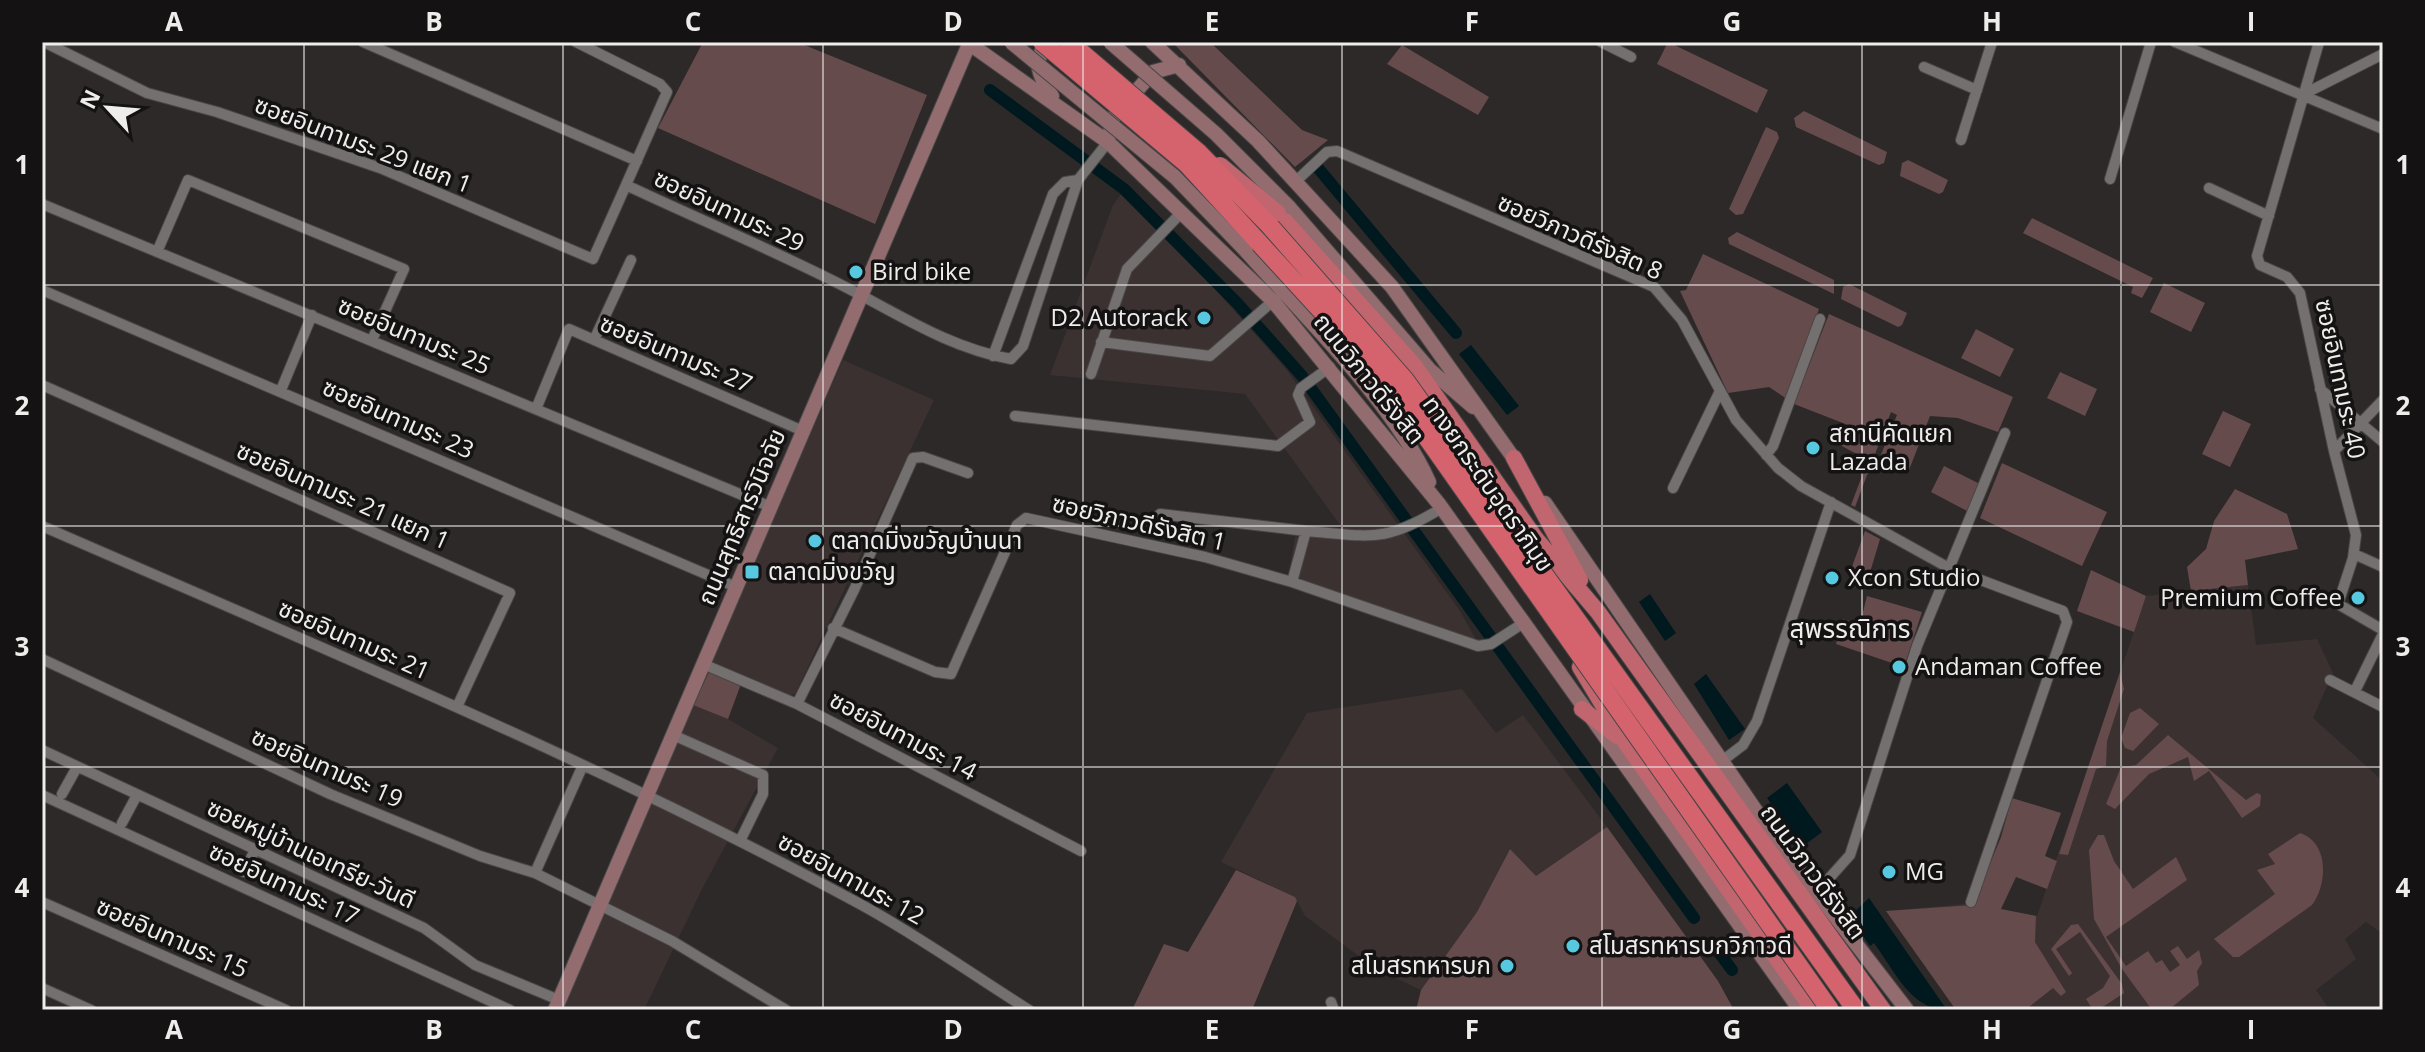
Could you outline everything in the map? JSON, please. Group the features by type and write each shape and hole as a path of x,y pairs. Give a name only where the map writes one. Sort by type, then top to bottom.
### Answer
{"highway":[{"name":"ถนนวิภาวดีรังสิต","path":"1046,42 1111,90 1191,161 1262,235 1396,386 1518,562 1625,742 1813,1010"},
{"name":"ทางยกระดับอุตราภิมุข","path":"1046,42 1186,163 1392,388 1830,1010"},
{"name":"ทางยกระดับอุตราภิมุข","path":"1069,42 1198,152 1269,225 1405,380 1856,1010"},
{"name":"ถนนวิภาวดีรังสิต","path":"1077,42 1284,210 1414,365 1536,539 1598,612 1883,1010"},
{"path":"1514,458 1598,612"},
{"path":"1582,709 1625,742"},
{"path":"1848,961 1896,1010"}],"main road":[{"path":"1011,42 1175,177 1246,251 1408,440 1440,506"},
{"path":"1046,42 1039,54 1038,74 1056,103"},
{"path":"1110,42 1216,134 1430,370 1488,420"},
{"name":"ถนนวิภาวดีรังสิต","path":"1152,42 1258,141 1392,287 1488,420 1816,893 1907,1010"},
{"name":"ถนนวิภาวดีรังสิต","path":"969,43 1110,144 1273,301 1330,367 1440,506 1525,622 1582,709 1699,866 1800,1010"},
{"name":"ถนนสุทธิสารวินิจฉัย","path":"557,1005 969,43"},
{"path":"1110,144 1112,119 1153,72 1179,65"}],"street":[{"name":"ซอยอินทามระ 29 แยก 1","path":"44,42 147,93 217,112 380,168 593,259 626,185"},
{"path":"363,42 637,161"},
{"name":"ซอยอินทามระ 29","path":"576,42 660,84 667,92 626,185 862,296 943,339 993,356"},
{"path":"1601,42 1631,57"},
{"path":"1961,140 1992,42"},
{"path":"2110,179 2151,42"},
{"path":"2175,42 2383,129"},
{"name":"ซอยอินทามระ 40","path":"2319,42 2258,262 2297,286 2356,535 2354,554 2338,604 2383,632"},
{"path":"2302,95 2383,54"},
{"path":"1924,67 1977,90"},
{"path":"1078,180 1065,182 1053,194 993,356 1011,359 1023,346 1078,180 1110,144"},
{"name":"ซอยวิภาวดีรังสิต 8","path":"1294,183 1327,152 1337,151 1654,287 1682,320 1719,393 1766,455 1801,486 1949,568 2063,611 2067,622 1971,902"},
{"path":"157,252 188,180 404,269 372,340"},
{"path":"2209,188 2269,216"},
{"name":"ซอยอินทามระ 25","path":"42,204 771,507"},
{"path":"1091,374 1127,269 1182,212"},
{"path":"594,340 631,260"},
{"name":"ซอยอินทามระ 23","path":"42,290 736,587"},
{"path":"1101,342 1210,356 1273,301"},
{"path":"281,390 312,315"},
{"path":"1766,455 1773,446 1820,319"},
{"name":"ซอยอินทามระ 27","path":"536,409 569,329 803,431"},
{"path":"1015,416 1278,446 1310,422 1299,401 1301,388 1330,367"},
{"name":"ซอยอินทามระ 21 แยก 1","path":"42,385 510,593 457,707"},
{"path":"2320,389 2383,442"},
{"path":"1673,488 1719,393"},
{"path":"2334,451 2383,400"},
{"path":"1816,893 1850,855 1913,656 2005,433"},
{"path":"797,704 913,458 923,457 968,473"},
{"path":"1722,761 1743,745 1757,721 1831,502"},
{"path":"1160,514 1382,537 1397,533 1440,506"},
{"name":"ซอยวิภาวดีรังสิต 1","path":"833,628 935,672 951,674 1017,525 1026,518 1205,557 1292,582 1478,646 1491,644 1525,622"},
{"name":"ซอยอินทามระ 21","path":"42,526 457,707 647,796"},
{"path":"1292,582 1306,531"},
{"path":"2354,554 2383,567"},
{"path":"2355,691 2383,632"},
{"name":"ซอยอินทามระ 19","path":"42,659 330,794 480,856 535,873 672,941 786,1010"},
{"name":"ซอยอินทามระ 14","path":"703,664 797,704 1081,851"},
{"path":"2330,680 2383,707"},
{"path":"673,735 763,775 763,794 740,841"},
{"name":"ซอยหมู่บ้านเอเทรีย-วันดี","path":"42,750 436,934 475,965 557,1005"},
{"path":"535,873 583,765"},
{"path":"62,794 77,767"},
{"name":"ซอยอินทามระ 17","path":"42,795 510,1010"},
{"path":"122,823 137,795"},
{"name":"ซอยอินทามระ 12","path":"647,796 740,841 937,948 1029,1010"},
{"path":"244,872 255,850"},
{"name":"ซอยอินทามระ 15","path":"42,902 286,1010"},
{"path":"42,988 91,1010"}],"shaded area":[{"path":"703,42 797,42 927,95 875,224 658,128"},
{"path":"1172,42 1210,42 1302,130 1328,140 1295,167"},
{"path":"1668,42 1768,90 1757,113 1657,64"},
{"path":"1402,45 1489,97 1478,115 1387,64"},
{"path":"1804,111 1887,152 1884,163 1879,165 1796,127 1794,118"},
{"path":"1766,127 1777,132 1779,138 1743,214 1736,215 1729,209"},
{"path":"1908,160 1948,180 1943,192 1939,194 1900,176 1902,163"},
{"path":"1122,193 1200,272 1286,369 1460,611 1483,652 1287,585 1295,537 1343,529 1245,394 1050,375 1113,205"},
{"path":"2032,218 2153,278 2142,298 2131,293 2133,287 2023,233"},
{"path":"1737,232 1834,280 1834,294 1729,244 1728,238"},
{"path":"1703,254 1819,309 1787,399 1769,387 1728,393 1680,291 1686,290"},
{"path":"2164,283 2205,303 2191,332 2150,312"},
{"path":"1849,284 1907,313 1902,325 1898,327 1841,299 1843,287"},
{"path":"1829,314 2013,397 1998,432 1958,418 1930,416 1909,470 1880,457 1897,415 1891,412 1855,507 1851,505 1868,460 1840,445 1848,425 1794,404"},
{"path":"1976,329 2014,349 2000,377 1961,358"},
{"name":"ตลาดมิ่งขวัญบ้านนา","path":"843,360 934,400 795,694 790,695 711,661"},
{"path":"2060,372 2097,389 2085,416 2047,398"},
{"path":"2223,411 2251,424 2230,467 2202,454"},
{"path":"2002,463 2107,512 2082,566 1980,518"},
{"path":"1944,466 1980,484 1969,512 1931,492"},
{"path":"2235,489 2287,514 2298,549 2245,560 2248,585 2191,591 2187,567 2206,549 2214,521"},
{"path":"1865,531 1880,539 1868,579 1850,572"},
{"path":"2091,570 2146,596 2134,632 2077,611"},
{"path":"2248,585 2256,645 2317,639 2333,673 2313,718 2383,781 2383,934 2366,922 2345,939 2356,959 2316,990 2330,1010 1956,1010 1886,911 1965,904 2037,916 2146,596"},
{"path":"1867,596 1922,612 1906,661 1898,665 1836,644 1843,619 1860,624"},
{"path":"710,670 741,684 728,719 693,705"},
{"path":"2120,672 2124,689 2107,741 2106,766 2096,769 2068,855 2059,854"},
{"path":"1462,689 1496,733 1523,715 1607,827 1536,876 1510,849 1477,912 1421,990 1375,968 1305,916 1295,897 1221,862 1307,713"},
{"path":"693,705 728,719 778,748 702,889 644,1010 563,1010"},
{"path":"2140,708 2159,724 2133,751 2125,748 2121,738 2130,713"},
{"path":"2168,735 2246,800 2257,793 2261,795 2260,806 2242,818 2209,771 2194,781 2188,757 2149,774 2115,809 2106,804 2121,767 2136,765"},
{"path":"2012,798 2061,813 2045,856 2057,861 2047,889 2016,877 2001,909 2036,916 2035,942 2066,992 2061,996 2053,988 2025,1010 1956,1010 1886,911 1973,905 2001,837"},
{"name":"สโมสรทหารบกวิภาวดี","path":"1607,827 1718,981 1734,1010 1416,1010 1421,990 1477,912 1510,849 1536,876"},
{"path":"2300,833 2310,838 2321,855 2323,876 2317,897 2312,905 2239,957 2233,957 2214,939 2275,894 2257,870 2275,864 2268,854"},
{"path":"2098,835 2104,835 2114,861 2133,889 2176,857 2187,880 2106,937 2126,966 2148,951 2156,963 2162,960 2170,972 2180,965 2170,951 2178,946 2187,959 2199,950 2202,963 2197,971 2199,985 2171,1008 2152,1010 2122,969 2094,919 2089,850"},
{"path":"1236,870 1295,897 1297,901 1252,1010 1132,1010 1164,944 1188,952"},
{"path":"2078,924 2122,984 2124,993 2098,1010 2093,1010 2086,999 2103,988 2110,976 2080,932 2056,949 2072,973 2069,976 2051,949 2071,925"}],"water":[{"path":"1471,345 1519,406 1507,415 1459,354"},
{"path":"1650,594 1676,633 1665,641 1639,602"},
{"path":"1706,674 1745,729 1729,740 1694,684"},
{"path":"1787,783 1822,832 1802,847 1767,798"},
{"path":"1869,898 1947,1010 1934,1008 1913,996 1874,943 1870,946 1849,917"}],"waterway":[{"path":"990,90 1124,189 1237,303 1302,376 1694,918"},
{"path":"1318,168 1456,333"},
{"path":"1718,951 1732,970"}],"place":[{"name":"Bird bike","path":"856,272"},
{"name":"D2 Autorack","path":"1204,318"},
{"name":"สถานีคัดแยก Lazada","path":"1813,448"},
{"name":"ตลาดมิ่งขวัญบ้านนา","path":"815,541"},
{"name":"ตลาดมิ่งขวัญ","path":"752,572"},
{"name":"Xcon Studio","path":"1832,578"},
{"name":"Premium Coffee","path":"2358,598"},
{"name":"Andaman Coffee","path":"1899,667"},
{"name":"MG","path":"1889,872"},
{"name":"สโมสรทหารบกวิภาวดี","path":"1573,946"},
{"name":"สโมสรทหารบก","path":"1507,966"}],"district":[{"name":"สุพรรณิการ","path":"1850,629"}]}
